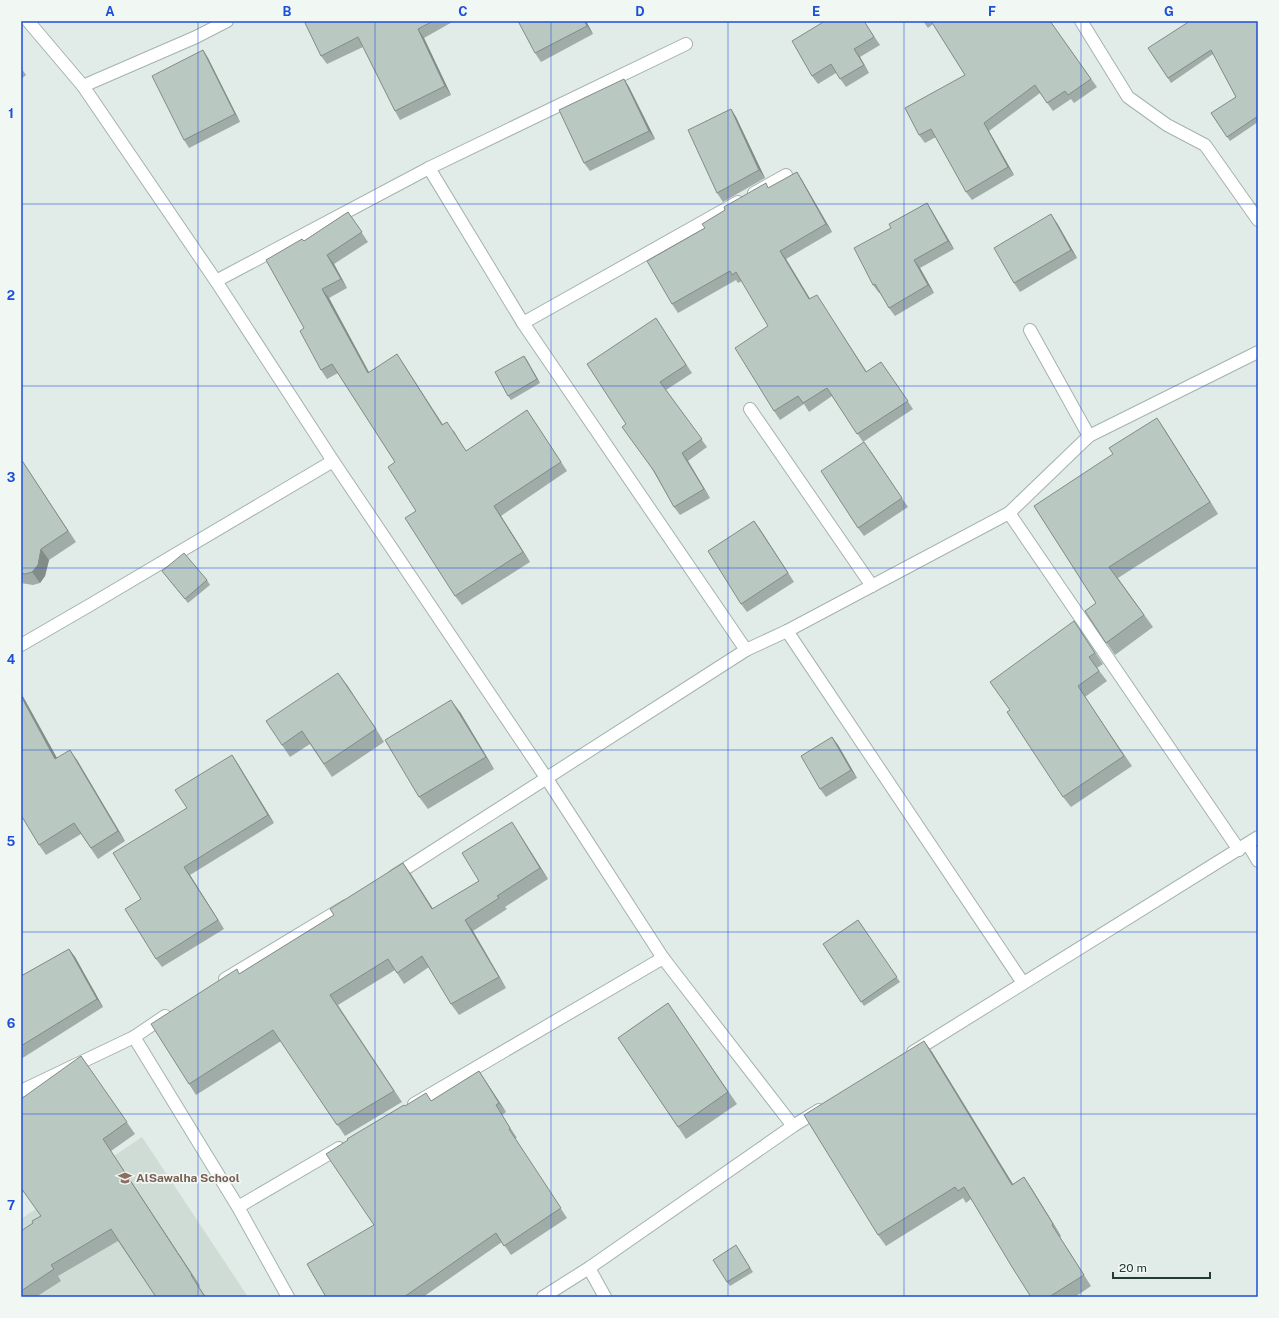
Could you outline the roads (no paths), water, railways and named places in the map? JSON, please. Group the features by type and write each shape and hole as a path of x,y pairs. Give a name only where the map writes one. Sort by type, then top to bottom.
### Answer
{"street":[{"path":"28,21 83,86 216,281 333,461 547,779 663,958 793,1126"},
{"path":"83,86 196,37 227,21"},
{"path":"1081,21 1128,97 1167,125 1205,145 1258,220"},
{"path":"216,281 429,168 686,44"},
{"path":"429,168 523,323 746,650"},
{"path":"523,323 786,176"},
{"path":"1030,330 1089,436"},
{"path":"382,883 547,779 746,650 787,632 1009,513 1089,436 1258,352"},
{"path":"750,409 872,586"},
{"path":"21,645 333,461"},
{"path":"1009,513 1248,844 1258,861"},
{"path":"787,632 1024,983"},
{"path":"902,1059 1248,844"},
{"path":"216,985 356,900"},
{"path":"402,1111 663,958"},
{"path":"21,1091 134,1036 176,1010"},
{"path":"134,1036 238,1207 288,1297"},
{"path":"543,1297 589,1268 793,1126 827,1105"},
{"path":"238,1207 348,1143"},
{"path":"589,1268 605,1297"}],"place":[{"name":"AlSawalha School","path":"125,1178"}]}
